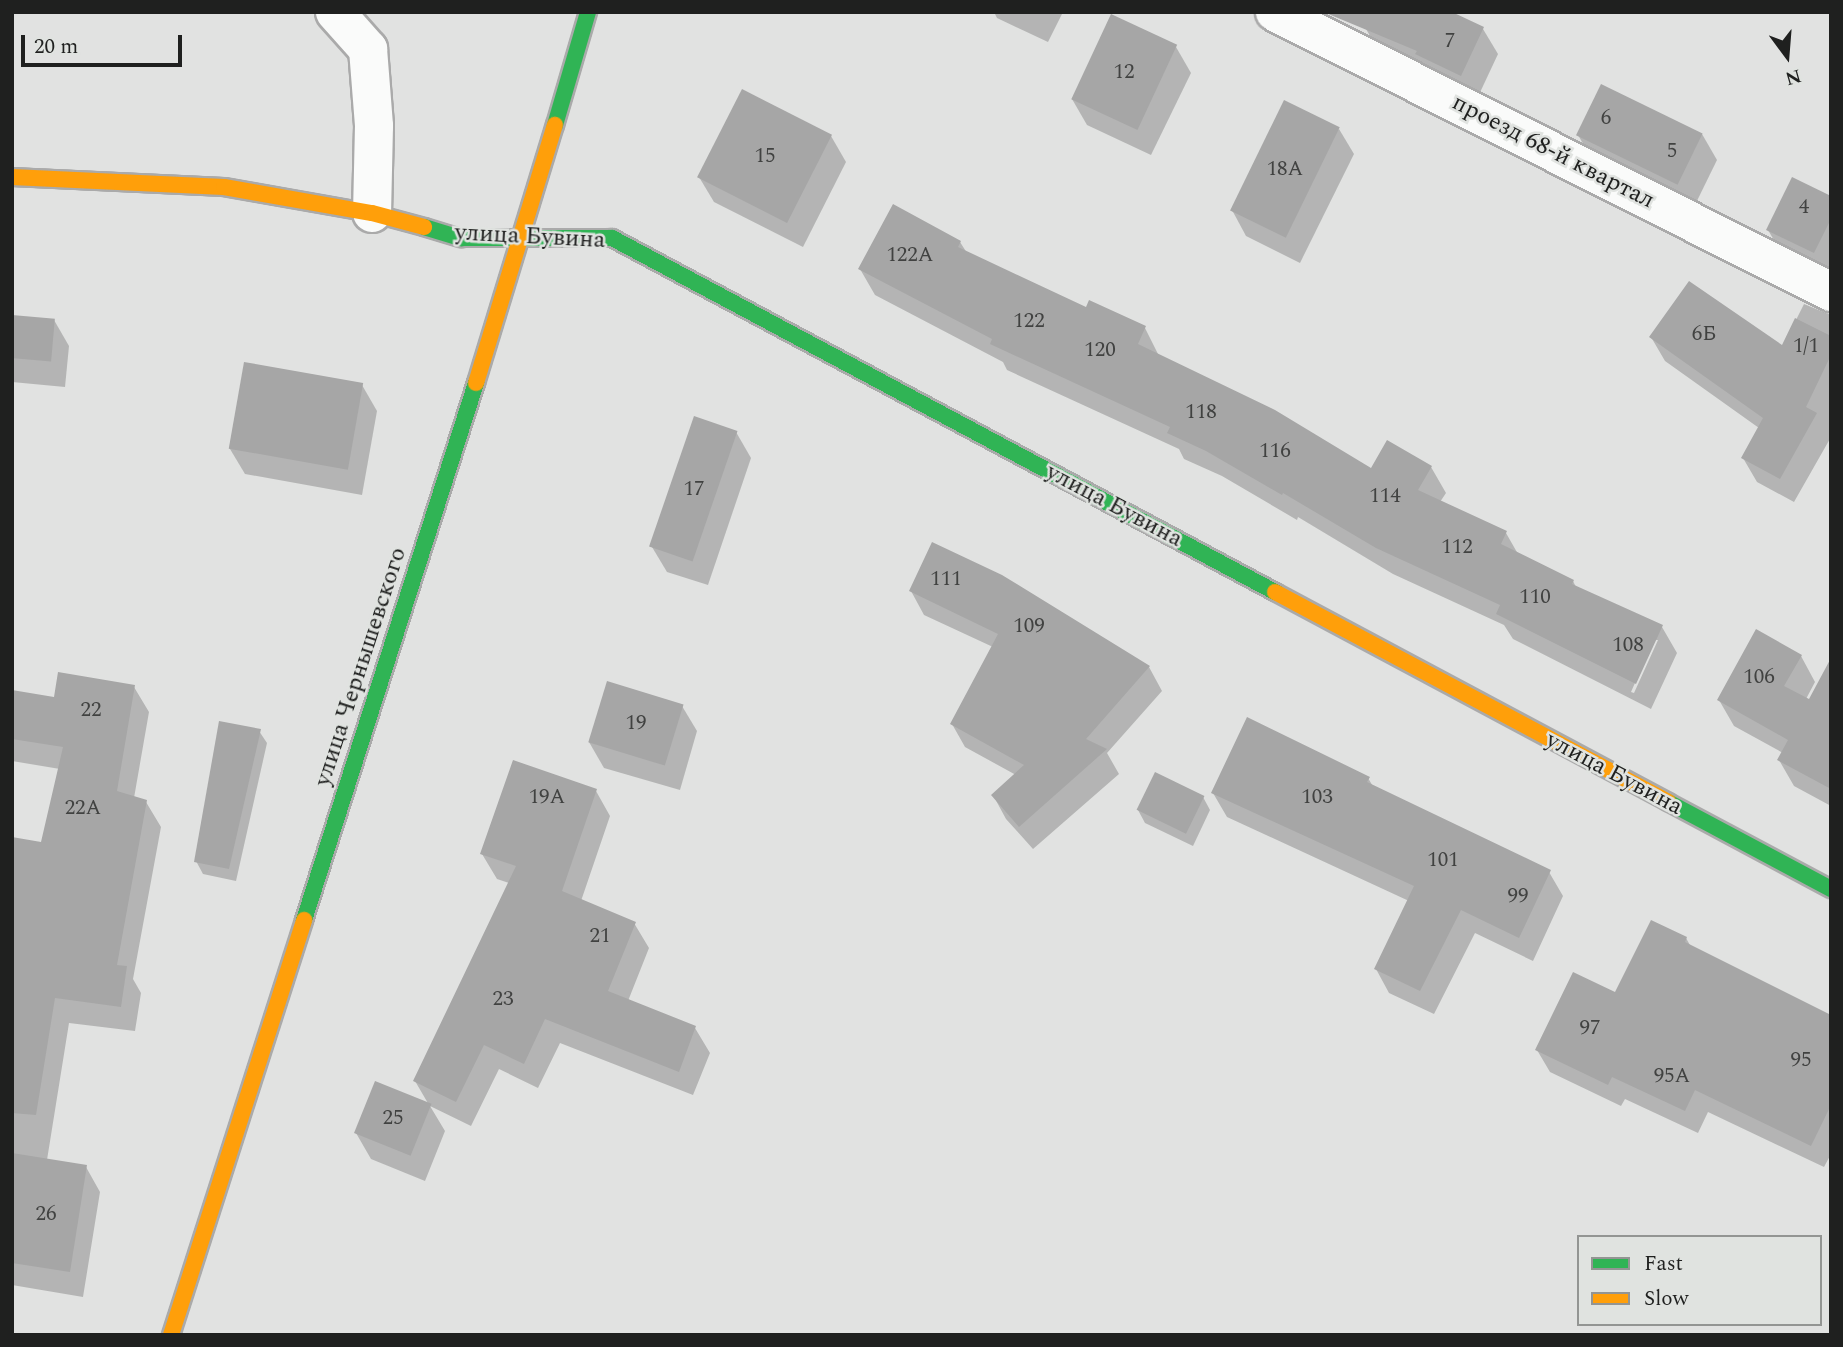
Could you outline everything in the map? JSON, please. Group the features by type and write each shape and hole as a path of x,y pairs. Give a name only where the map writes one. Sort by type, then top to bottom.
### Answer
{"street":[{"path":"335,12 368,49 374,126 372,213"},
{"name":"улица Чернышевского","path":"171,1335 523,238 589,12"},
{"name":"проезд 68-й квартал","path":"1275,12 1831,292"},
{"name":"улица Бувина","path":"12,177 224,187 372,213 460,238 612,238 1831,889"}],"building":[{"path":"1452,12 1484,27 1461,76 1415,54 1417,51 1326,13"},
{"path":"1111,14 1177,45 1137,130 1071,99"},
{"path":"1601,84 1703,134 1678,185 1576,135"},
{"path":"742,89 832,135 787,223 697,177"},
{"path":"1284,100 1340,127 1286,238 1230,211"},
{"path":"1792,177 1831,196 1831,219 1814,253 1766,230"},
{"path":"893,204 961,241 958,247 1086,307 1089,300 1146,326 1138,344 1275,410 1371,468 1387,440 1432,466 1418,490 1507,531 1501,544 1574,580 1572,584 1663,625 1636,684 1496,614 1500,605 1376,548 1283,493 1282,495 1206,451 1167,433 1170,427 990,344 992,339 858,269"},
{"path":"1689,281 1782,345 1795,318 1831,336 1831,355 1806,407 1817,413 1780,479 1741,458 1763,418 1649,337"},
{"path":"12,315 55,319 51,362 12,358"},
{"path":"244,362 363,383 348,470 229,449"},
{"path":"694,416 737,431 693,561 649,546"},
{"path":"932,542 1002,575 1150,666 1086,739 1107,749 1019,827 991,795 1024,765 950,724 998,634 909,591"},
{"path":"1756,629 1802,655 1784,686 1809,699 1831,658 1831,789 1777,760 1788,740 1717,700"},
{"path":"58,672 135,685 117,791 147,800 117,965 127,966 121,1007 55,998 36,1115 12,1113 12,837 41,842 63,747 12,739 12,690 54,697"},
{"path":"607,681 684,704 665,766 588,742"},
{"path":"1247,717 1370,777 1367,782 1551,870 1519,938 1461,910 1420,991 1374,969 1414,886 1211,793"},
{"path":"219,721 261,729 229,869 194,862"},
{"path":"513,760 597,789 562,891 636,922 608,991 696,1026 679,1072 545,1019 524,1064 484,1045 456,1102 413,1081 516,866 480,854"},
{"path":"1155,772 1204,796 1186,834 1137,810"},
{"path":"1651,920 1687,937 1685,942 1831,1015 1831,1105 1811,1146 1695,1090 1685,1111 1612,1077 1608,1085 1535,1050 1573,972 1615,992"},
{"path":"375,1081 432,1104 411,1156 354,1133"},
{"path":"12,1153 87,1165 70,1272 12,1263"}],"traffic: fast":[{"path":"555,125 588,12"},
{"path":"424,227 461,238 612,238 1275,592"},
{"path":"304,920 476,383"},
{"path":"1668,802 1831,889"}],"traffic: slow":[{"path":"476,383 555,125"},
{"path":"12,177 224,187 372,213 424,227"},
{"path":"1275,592 1668,802"},
{"path":"171,1335 304,920"}]}
